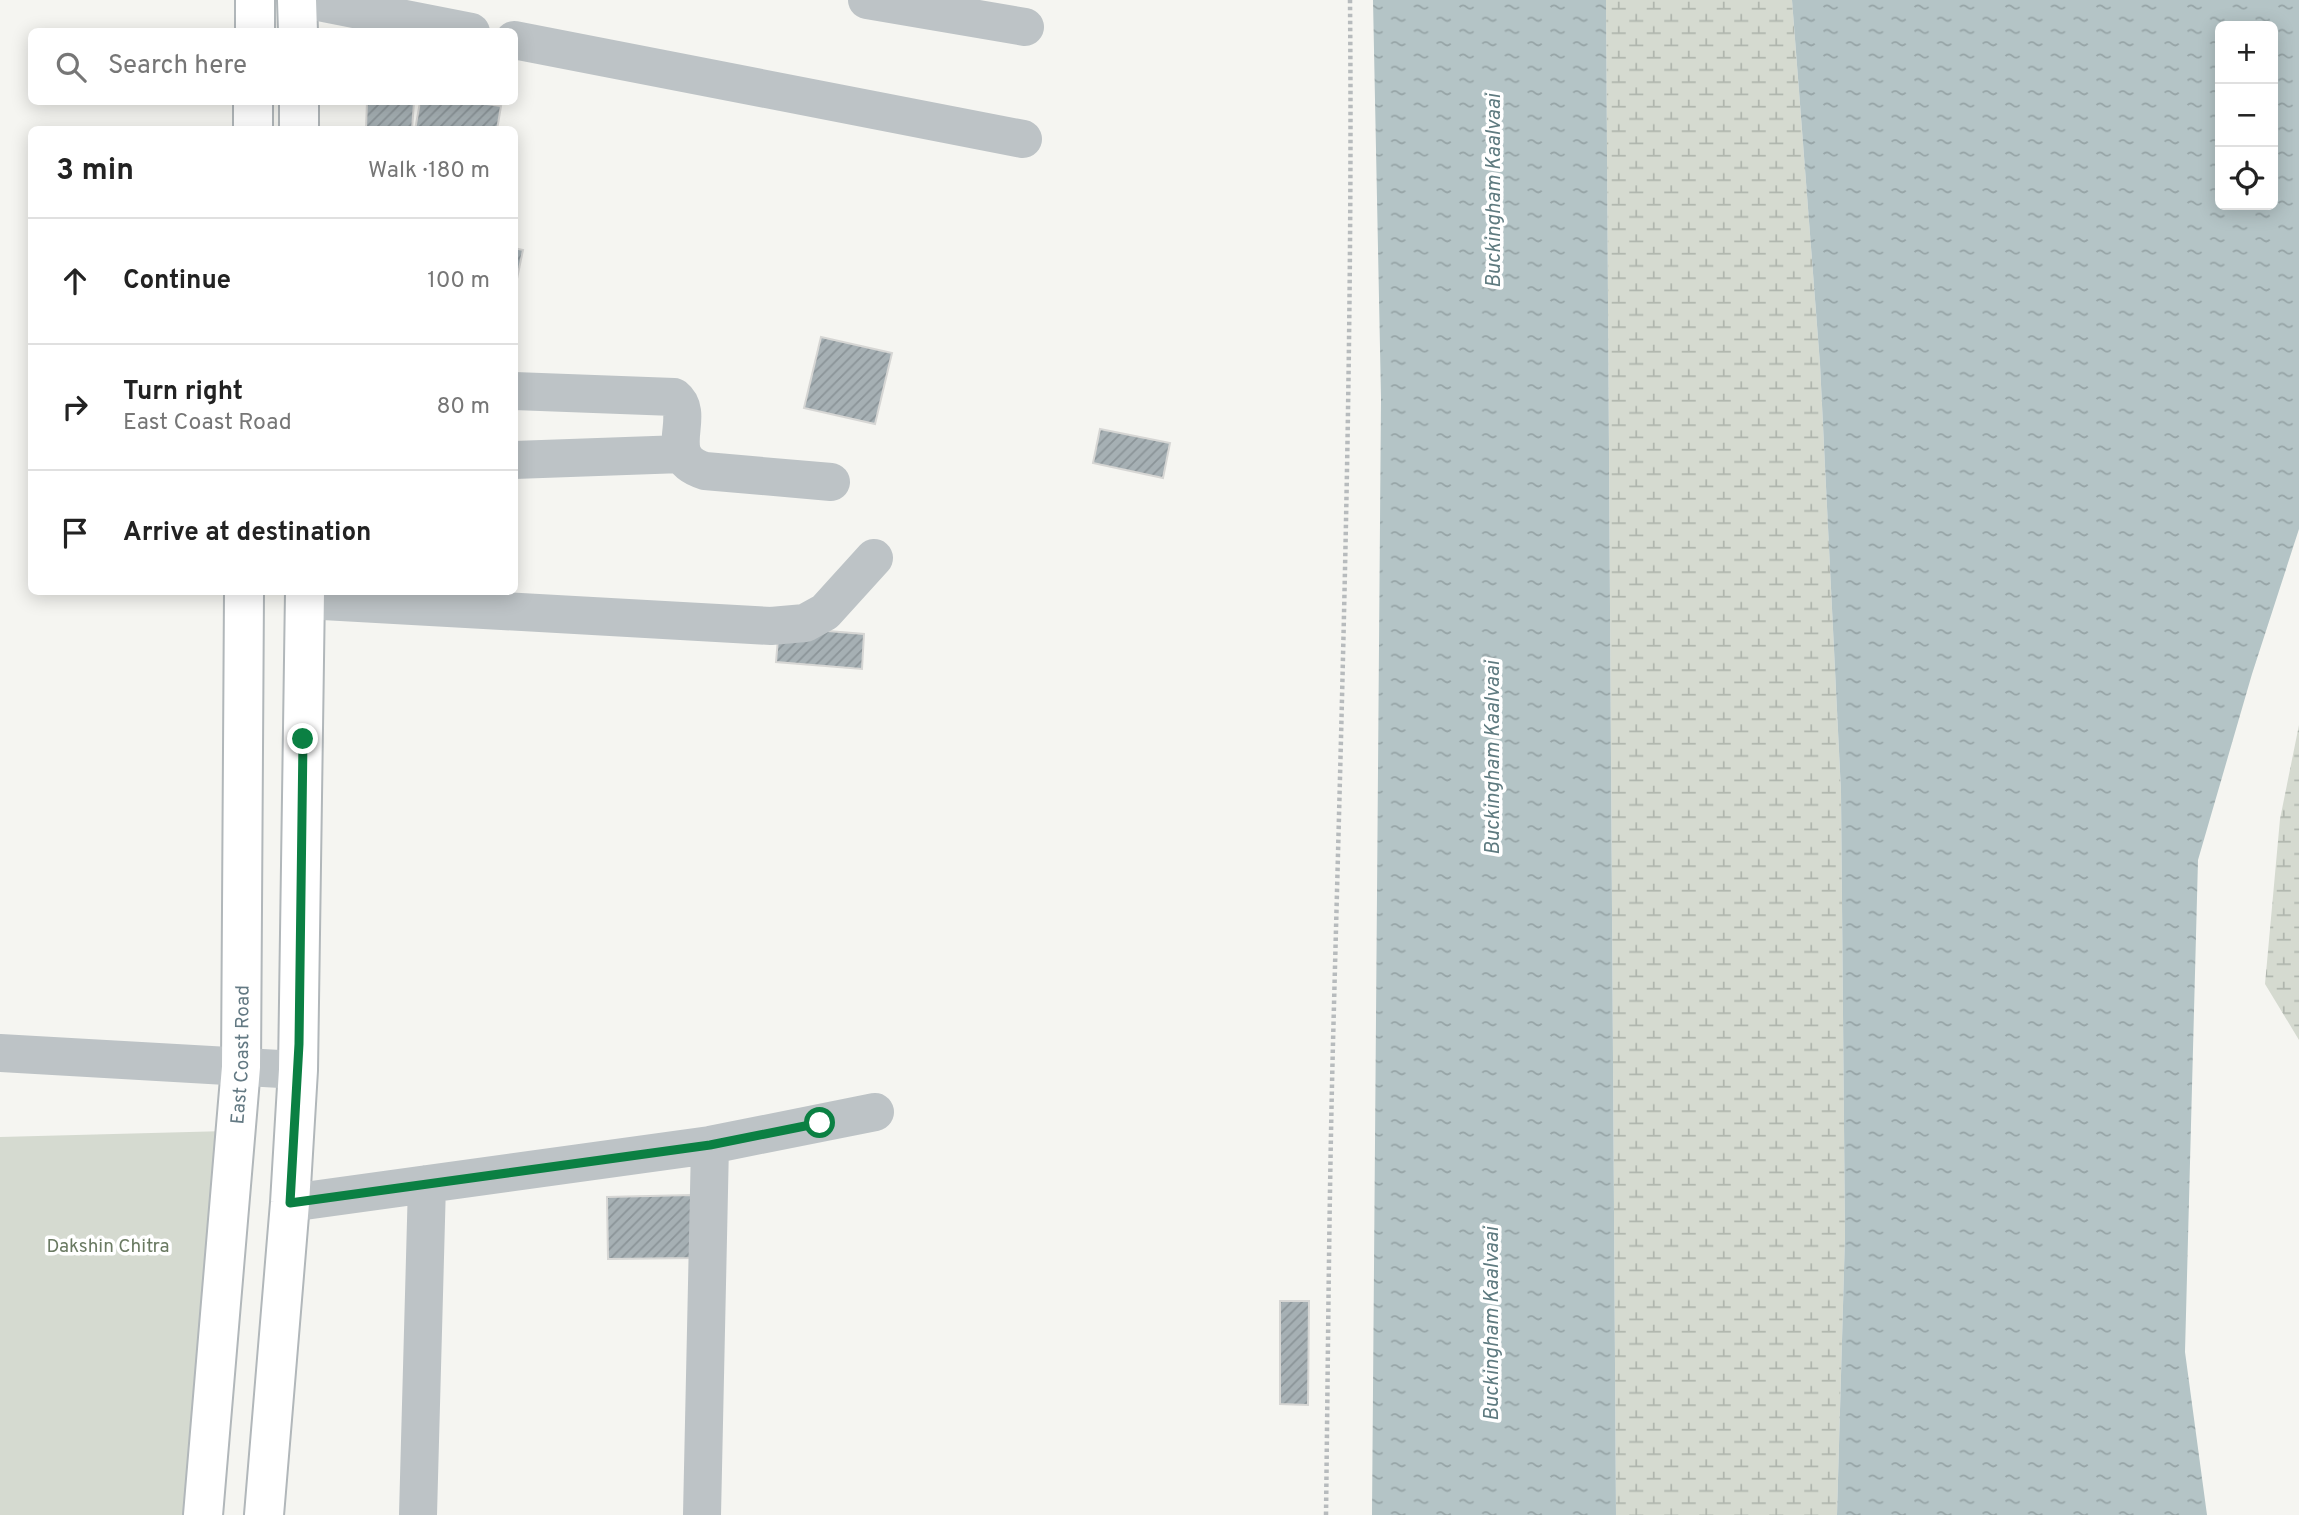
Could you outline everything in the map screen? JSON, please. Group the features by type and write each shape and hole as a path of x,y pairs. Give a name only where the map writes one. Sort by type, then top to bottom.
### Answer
{"main road":[{"path":"255,0 255,28"},
{"path":"297,0 298,28"},
{"path":"253,105 253,126"},
{"path":"299,105 299,126"},
{"name":"East Coast Road","path":"203,1515 241,1067 244,595"},
{"path":"264,1515 296,1116 305,596"},
{"path":"237,1111 296,1116"}],"street":[{"path":"309,0 451,28"},
{"path":"867,0 1025,27"},
{"path":"518,41 1023,139"},
{"path":"518,391 674,397 681,408 682,454 687,463 705,471 831,482"},
{"path":"518,460 682,454"},
{"path":"305,596 771,626 805,623 825,612 874,558"},
{"path":"0,1053 298,1070"},
{"path":"290,1203 710,1145 875,1112"},
{"path":"702,1515 710,1145"},
{"path":"418,1515 427,1184"}],"path":[{"path":"1326,1515 1333,1048 1352,192 1350,0"}],"green space":[{"path":"1606,0 1792,0 1820,364 1841,792 1845,1236 1837,1515 1616,1515"},
{"path":"2299,725 2299,1040 2265,984 2280,819"},
{"name":"Dakshin Chitra","path":"227,1131 190,1515 0,1515 0,1137"}],"water":[{"name":"Buckingham Kaalvaai","path":"1373,0 1606,0 1616,1515 1372,1515 1381,398"},
{"path":"1792,0 2299,0 2299,529 2252,674 2198,860 2185,1352 2207,1515 1837,1515 1845,1236 1841,792 1820,364"}],"building":[{"path":"367,105 414,105 412,126 366,126"},
{"path":"419,105 501,106 498,126 416,126"},
{"path":"518,249 523,250 518,274"},
{"path":"821,337 892,353 875,424 804,408"},
{"path":"1100,429 1170,443 1163,478 1093,463"},
{"path":"779,627 864,634 862,669 776,662"},
{"path":"691,1195 692,1258 608,1259 607,1197"},
{"path":"1280,1301 1309,1301 1308,1405 1280,1404"}],"route":[{"path":"303,739 299,1044 290,1203 710,1145 820,1123"}]}
